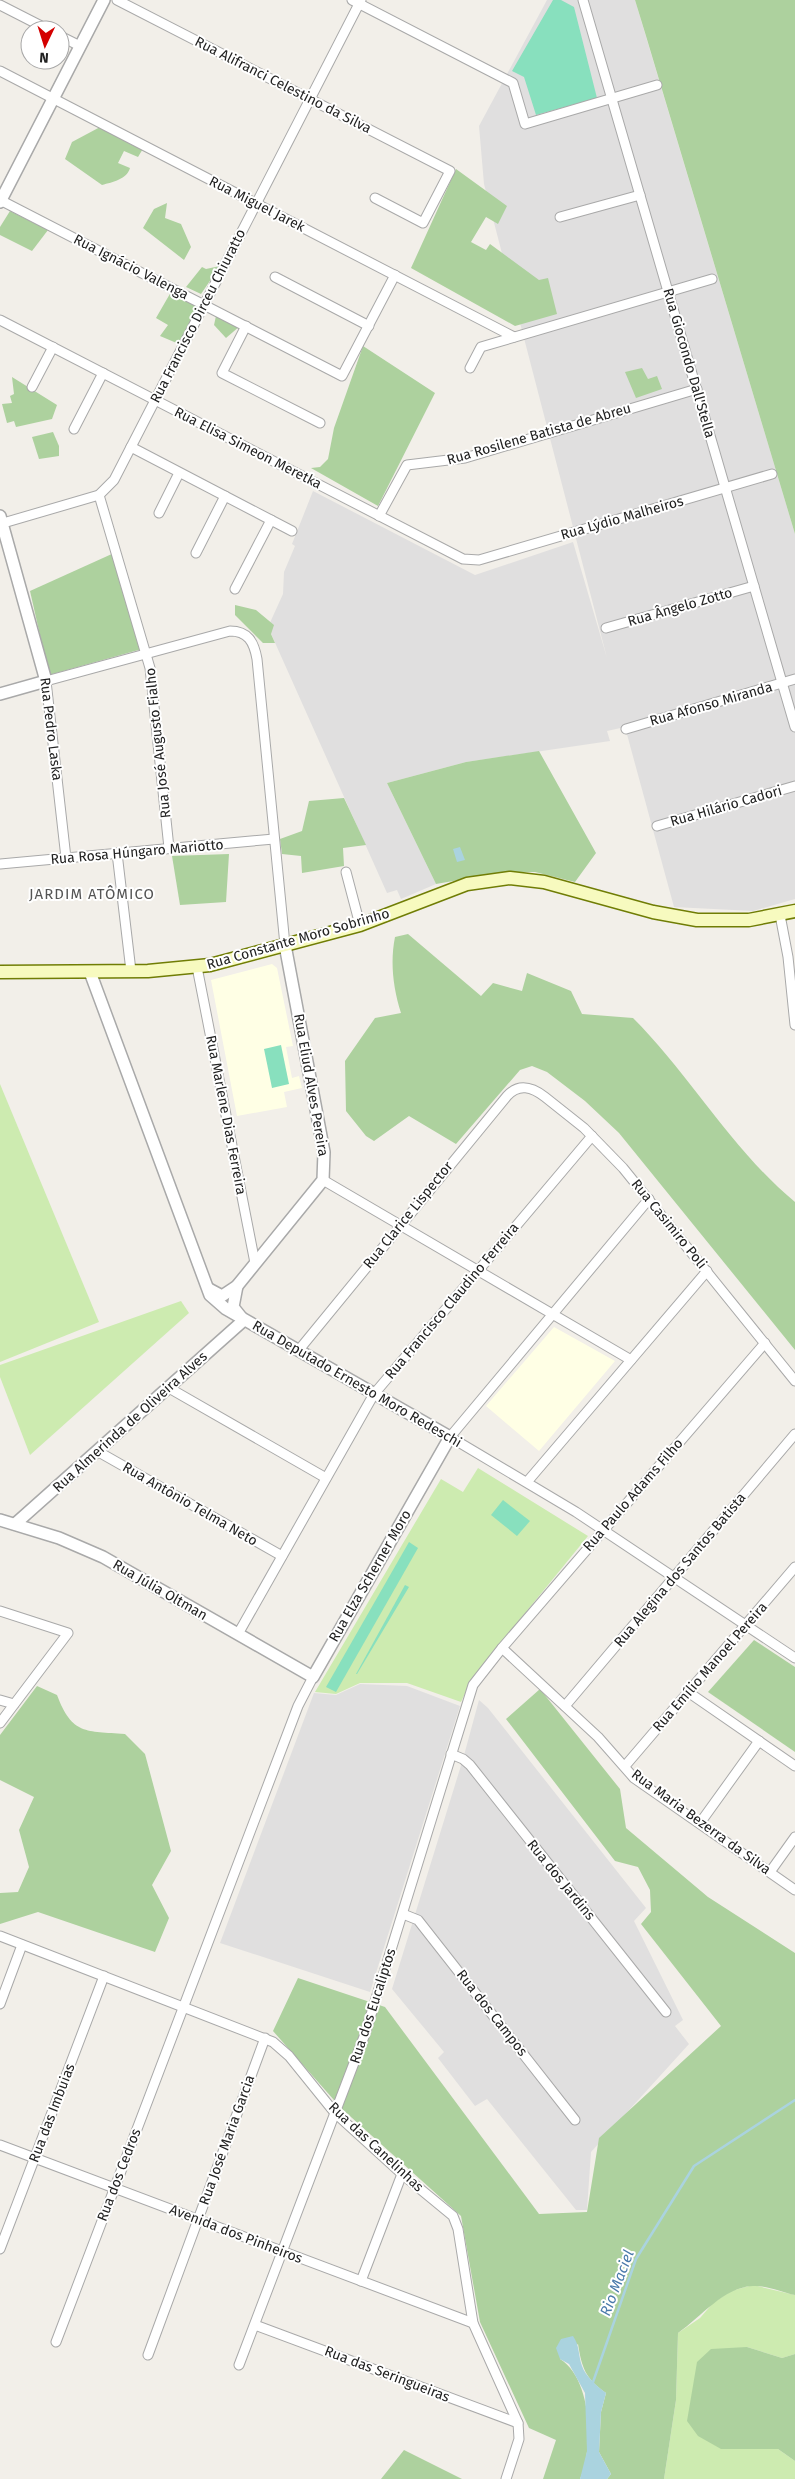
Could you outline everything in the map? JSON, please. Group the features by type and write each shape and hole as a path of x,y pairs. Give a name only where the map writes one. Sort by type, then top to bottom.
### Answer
{"main road":[{"name":"Rua Constante Moro Sobrinho","path":"0,972 131,971 197,967 360,925 467,884 510,878 544,882 653,912 690,919 734,921 780,915 795,911"}],"street":[{"path":"0,201 104,0"},
{"name":"Rua Alifranci Celestino da Silva","path":"117,0 450,171 423,223 375,198"},
{"name":"Rua Giocondo Dall'Stella","path":"583,0 795,727"},
{"path":"357,1 514,83 525,124 657,84"},
{"name":"Rua Francisco Dirceu Chiuratto","path":"99,495 114,480 310,99 357,1"},
{"path":"0,5 29,20"},
{"path":"70,41 80,46"},
{"name":"Rua Miguel Jarek","path":"0,71 514,337"},
{"path":"560,217 640,195"},
{"name":"Rua Ignácio Valenga","path":"0,201 342,376 369,326"},
{"path":"275,277 369,326 395,275"},
{"path":"470,368 481,347 712,279"},
{"name":"Rua Elisa Simeon Meretka","path":"0,320 379,516 471,561"},
{"path":"246,326 222,373 320,423"},
{"path":"32,387 53,347"},
{"path":"74,429 102,373"},
{"name":"Rua Rosilene Batista de Abreu","path":"379,516 403,470 408,465 465,458 697,389"},
{"path":"131,447 292,531"},
{"path":"159,513 179,472"},
{"name":"Rua Lýdio Malheiros","path":"471,561 772,474"},
{"path":"1,521 99,495"},
{"name":"Rua José Augusto Fialho","path":"99,495 147,654 153,684 169,848"},
{"path":"196,553 225,496"},
{"path":"235,589 271,520"},
{"name":"Rua Pedro Laska","path":"1,521 46,681 66,858"},
{"name":"Rua Ângelo Zotto","path":"606,628 754,586"},
{"name":"Rua Eliud Alves Pereira","path":"147,654 230,631 244,633 253,642 257,659 284,945 324,1152 322,1180"},
{"path":"0,694 147,654"},
{"name":"Rua Afonso Miranda","path":"626,729 795,680"},
{"name":"Rua Hilário Cadori","path":"657,826 795,786"},
{"name":"Rua Rosa Húngaro Mariotto","path":"0,864 274,839"},
{"path":"117,853 131,971"},
{"path":"346,872 360,925"},
{"path":"780,915 788,956 795,1026"},
{"name":"Rua Marlene Dias Ferreira","path":"197,967 255,1263"},
{"name":"Rua Deputado Ernesto Moro Redeschi","path":"90,972 205,1284 218,1304 527,1482 603,1530 795,1658"},
{"name":"Rua Casimiro Poli","path":"524,1087 534,1089 545,1096 592,1136 649,1199 795,1381"},
{"name":"Rua Clarice Lispector","path":"298,1351 506,1096 517,1088 524,1087"},
{"name":"Rua Francisco Claudino Ferreira","path":"238,1634 374,1394 592,1136"},
{"path":"205,1284 212,1292 222,1296 236,1286 322,1180 631,1360"},
{"name":"Rua Elza Scherner Moro","path":"183,2007 298,1706 450,1438 649,1199"},
{"path":"527,1482 707,1271"},
{"path":"236,1286 233,1307 244,1320"},
{"name":"Rua Almerinda de Oliveira Alves","path":"15,1524 244,1320"},
{"name":"Rua Paulo Adams Filho","path":"502,1648 765,1343"},
{"path":"169,1388 326,1478"},
{"name":"Rua Alegina dos Santos Batista","path":"565,1706 795,1434"},
{"name":"Rua Antônio Telma Neto","path":"97,1451 282,1556"},
{"name":"Rua Júlia Oltman","path":"0,1520 60,1538 104,1557 313,1677"},
{"name":"Rua Emílio Manoel Pereira","path":"625,1766 795,1567"},
{"path":"0,1611 68,1634 0,1722"},
{"name":"Rua Maria Bezerra da Silva","path":"502,1648 565,1706 625,1766 634,1778 795,1890"},
{"name":"Rua dos Eucaliptos","path":"239,2365 373,2012 470,1692 479,1676 502,1648"},
{"path":"688,1692 795,1766"},
{"path":"0,1700 14,1704"},
{"path":"700,1823 759,1741"},
{"name":"Rua dos Jardins","path":"451,1754 463,1759 470,1765 666,2012"},
{"path":"770,1872 795,1837"},
{"name":"Rua dos Campos","path":"402,1914 418,1920 575,2120"},
{"name":"Rua das Canelinhas","path":"0,1936 265,2038 282,2048 335,2113 402,2174 449,2212 456,2222 473,2324 518,2423 519,2439 506,2479"},
{"path":"0,2004 22,1945"},
{"name":"Rua das Imbuias","path":"0,2249 104,1976"},
{"name":"Rua dos Cedros","path":"56,2342 183,2007"},
{"name":"Rua José Maria Garcia","path":"148,2355 265,2038"},
{"name":"Avenida dos Pinheiros","path":"0,2145 473,2324"},
{"path":"361,2281 402,2174"},
{"name":"Rua das Seringueiras","path":"255,2324 518,2423"}],"shaded area":[{"path":"547,0 635,0 795,534 795,899 753,911 674,907 625,727 607,731 610,741 466,762 387,783 436,884 401,899 397,890 387,893 268,627 283,594 284,572 295,546 292,544 313,491 475,575 573,542 607,658 484,184 479,126"},
{"path":"272,964 277,968 293,1046 286,1047 292,1078 299,1076 302,1088 284,1092 287,1107 237,1116 211,980"},
{"path":"554,1327 615,1361 539,1451 486,1406"},
{"path":"360,1684 407,1686 460,1706 370,1992 220,1943 314,1693 336,1695"},
{"path":"479,1700 488,1708 646,1908 634,1921 683,2020 675,2026 689,2044 591,2152 587,2210 576,2210 487,2099 475,2106 438,2058 444,2052 392,1989 463,1759"}],"green space":[{"path":"553,0 561,0 574,7 597,98 536,115 524,77 512,71"},
{"path":"635,0 795,0 795,534 646,36"},
{"path":"102,126 144,147 138,157 124,151 118,163 130,168 128,172 119,180 102,185 65,159 72,142"},
{"path":"456,169 507,206 498,224 486,217 471,242 486,250 490,244 539,280 548,278 557,314 515,326 411,268"},
{"path":"167,203 165,218 181,224 191,247 184,260 143,228 154,209"},
{"path":"10,211 48,230 32,251 0,235 0,227"},
{"path":"220,266 201,294 186,287 202,267 206,269"},
{"path":"171,292 198,307 179,344 160,336 168,325 156,318"},
{"path":"216,316 240,326 226,338 214,325"},
{"path":"363,346 435,393 378,506 311,468 320,467 328,459 334,428"},
{"path":"642,368 648,379 657,376 662,389 636,398 625,372"},
{"path":"12,377 57,405 52,419 16,427 14,421 7,423 2,404 12,403 10,396 14,394"},
{"path":"53,432 59,446 59,456 39,459 32,437"},
{"path":"114,553 142,649 49,675 30,591"},
{"path":"235,605 256,610 274,625 271,634 275,643 263,643 235,615"},
{"path":"539,751 596,853 575,882 535,872 505,872 436,884 387,783 466,762"},
{"path":"344,798 366,845 343,848 344,866 302,873 301,856 282,854 280,839 302,831 309,801"},
{"path":"229,854 226,902 180,905 172,856"},
{"path":"408,934 481,996 493,983 522,991 527,973 571,991 582,1014 633,1018 654,1040 751,1159 772,1182 795,1202 795,1350 619,1133 585,1101 547,1072 532,1066 520,1070 456,1144 409,1116 374,1141 366,1136 346,1111 345,1061 375,1018 401,1013 393,975 393,946 395,937"},
{"path":"281,1045 289,1084 272,1088 264,1049"},
{"path":"0,1084 99,1322 0,1362"},
{"path":"181,1301 189,1313 30,1455 0,1377 0,1365"},
{"path":"478,1468 588,1536 472,1678 461,1702 407,1683 360,1683 336,1694 315,1692 441,1479 463,1492"},
{"path":"503,1500 530,1521 517,1536 491,1515"},
{"path":"409,1542 418,1548 336,1692 326,1687"},
{"path":"405,1585 409,1587 356,1674"},
{"path":"754,1640 795,1667 795,1752 708,1692"},
{"path":"37,1686 57,1695 68,1718 75,1724 90,1731 125,1734 145,1754 171,1851 152,1885 169,1918 155,1952 38,1912 0,1924 0,1893 18,1892 29,1867 19,1830 34,1797 0,1780 0,1735"},
{"path":"540,1689 620,1789 626,1828 708,1897 795,1953 795,2295 763,2287 742,2288 713,2304 678,2333 676,2400 664,2479 607,2479 611,2474 599,2452 601,2412 606,2393 593,2382 586,2372 581,2360 578,2344 560,2359 571,2369 579,2382 584,2397 588,2432 584,2465 580,2479 543,2479 556,2440 529,2428 480,2322 461,2216 341,2108 273,2031 298,1978 385,2007 539,2214 587,2212 599,2138 721,2026 641,1924 651,1912 650,1890 638,1867 615,1861 506,1719"},
{"path":"753,2285 795,2295 795,2354 782,2358 747,2347 721,2449 778,2449 795,2461 795,2479 664,2479 676,2400 678,2333 700,2318 713,2303 731,2291"},
{"path":"747,2347 782,2358 795,2354 795,2461 778,2449 721,2449 698,2436 687,2421 697,2362 711,2349"},
{"path":"404,2450 462,2479 381,2479"}],"water":[{"path":"460,847 465,860 457,862 453,849"},
{"path":"573,2336 577,2343 586,2374 606,2393 601,2412 599,2452 611,2474 607,2479 580,2479 587,2451 585,2393 569,2364 560,2359 556,2348 561,2339"}],"waterway":[{"name":"Rio Maciel","path":"592,2385 636,2259 694,2166 795,2100"}],"district":[{"name":"JARDIM ATÔMICO","path":"92,894"}]}
